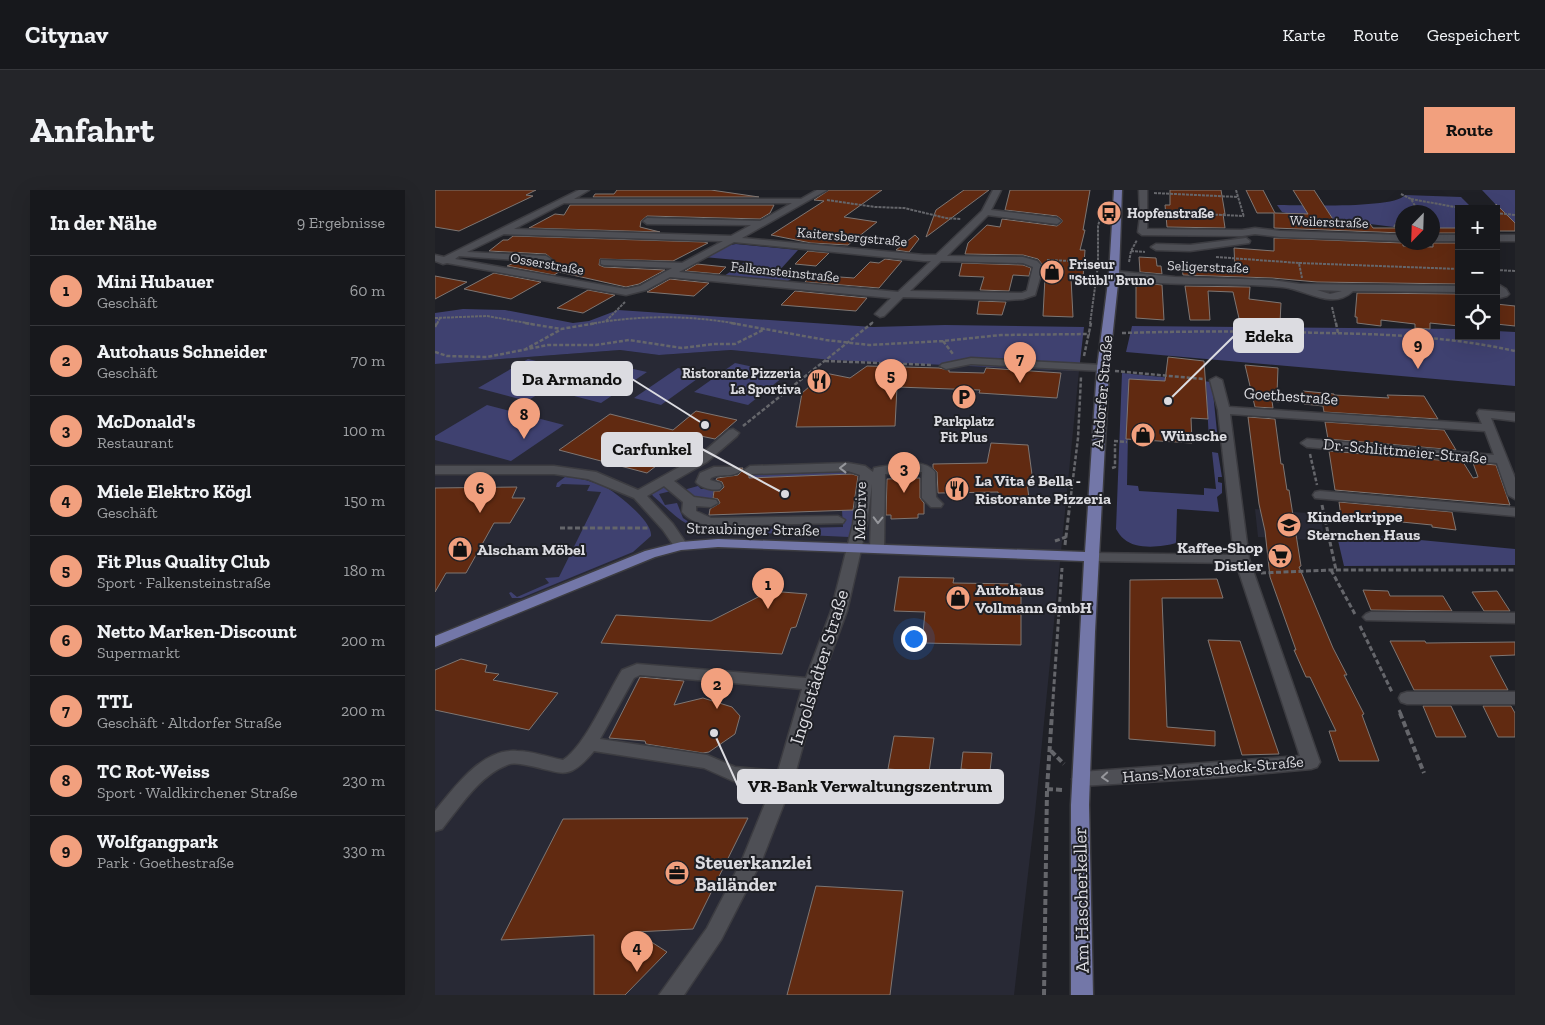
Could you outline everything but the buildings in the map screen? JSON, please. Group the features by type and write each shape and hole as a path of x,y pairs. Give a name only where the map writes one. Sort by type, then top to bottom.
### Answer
{"main road":[{"name":"Altdorfer Straße","path":"1080,804 1090,557 1103,368 1114,274 1117,192"},
{"name":"Straubinger Straße","path":"435,642 599,573 650,554 681,546 718,543 1090,557"},
{"name":"Am Hascherkeller","path":"1080,804 1082,995"}],"street":[{"path":"435,265 440,259 455,254 564,201 581,190"},
{"path":"684,200 703,190"},
{"name":"Osserstraße","path":"440,259 626,292 643,288 823,190"},
{"path":"880,314 977,222 986,212 997,190"},
{"path":"1142,232 1145,219 1143,191"},
{"path":"564,201 801,201"},
{"path":"986,212 1057,221"},
{"path":"647,221 761,223"},
{"name":"Kaitersbergstraße","path":"502,231 730,239 937,258 1023,260 1034,263"},
{"path":"1153,250 1240,242 1248,240 1255,231"},
{"name":"Weilerstraße","path":"1142,232 1242,233 1255,231 1280,234 1395,238"},
{"path":"1440,238 1455,238"},
{"path":"1500,238 1515,238"},
{"path":"1500,238 1515,250"},
{"path":"455,254 546,259"},
{"path":"604,262 682,266"},
{"path":"899,294 1023,296 1032,293 1038,267 1034,263"},
{"name":"Falkensteinstraße","path":"669,274 878,294 899,294"},
{"name":"Seligerstraße","path":"1114,274 1211,282 1260,282 1302,286 1455,289"},
{"name":"Seligerstraße","path":"1302,286 1315,293 1330,297 1347,294 1351,288"},
{"path":"945,366 971,361 1103,368"},
{"path":"1217,380 1223,410"},
{"name":"Goethestraße","path":"1244,566 1223,410 1490,428"},
{"path":"1490,428 1483,414 1515,417"},
{"name":"Dr.-Schlittmeier-Straße","path":"1490,428 1515,495"},
{"path":"639,495 703,459 733,433"},
{"name":"Dr.-Schlittmeier-Straße","path":"1307,443 1503,460"},
{"name":"Ingolstädter Straße","path":"670,995 683,981 714,934 752,860 785,778 812,684 839,611 860,524 867,473 848,467 750,470"},
{"name":"McDrive","path":"877,549 879,471 916,467 926,469 929,472 929,498 936,504"},
{"path":"435,470 554,470 591,475 639,495 668,527 681,546"},
{"path":"679,490 709,484 705,476 712,472 734,471"},
{"path":"665,480 679,490 683,498 690,502 711,502"},
{"path":"1320,495 1515,512"},
{"path":"690,502 689,512 696,517 710,522 838,520"},
{"path":"1090,557 1244,566"},
{"name":"Hans-Moratscheck-Straße","path":"1081,779 1210,771 1311,762 1244,566"},
{"path":"1371,617 1515,618"},
{"path":"435,824 474,780 496,762 513,757 565,767 575,761 590,744 591,739 628,674 637,669 812,684"},
{"path":"1400,700 1515,698"},
{"path":"590,744 707,762 733,774 785,778"}],"path":[{"path":"1237,190 1244,216 1255,231"},
{"path":"1143,191 1238,197"},
{"path":"1044,995 1047,789 1063,556 1078,438 1081,367 1089,334 1098,262 1098,222 1101,208 1107,200 1107,192 1117,192"},
{"path":"1401,194 1411,198 1455,207"},
{"path":"1411,198 1416,205"},
{"path":"830,200 875,207 904,208 946,218 977,222"},
{"path":"1143,211 1244,216"},
{"path":"1500,213 1515,215"},
{"path":"1127,276 1131,251 1142,232"},
{"path":"1131,251 1153,250"},
{"path":"1216,258 1455,269"},
{"path":"1034,263 1047,260 1098,262"},
{"path":"1299,263 1302,286"},
{"path":"1500,270 1515,271"},
{"path":"606,321 625,304 626,292"},
{"path":"1330,297 1338,333"},
{"path":"733,433 879,318 880,314"},
{"path":"435,318 487,316 561,329"},
{"path":"521,352 561,329 606,321 646,317 682,317 714,320 847,343 889,345 1001,335 1089,334"},
{"path":"435,327 441,318"},
{"path":"1123,324 1122,333 1222,331 1338,333 1456,339 1515,350"},
{"path":"435,352 447,356 487,357 521,352 548,345 597,345 629,340 683,348 713,344 735,344 766,329"},
{"path":"824,361 945,366"},
{"path":"1118,366 1119,372"},
{"path":"1103,368 1119,372 1217,380"},
{"path":"1096,469 1115,467 1115,441 1127,442"},
{"path":"560,528 668,527"},
{"path":"1244,566 1331,570 1515,570"},
{"path":"1331,570 1400,700 1424,773"}],"shaded area":[{"path":"1482,190 1515,190 1515,225 1500,209 1500,205 1496,205"},
{"path":"1405,195 1461,197 1469,205 1455,205 1455,228 1440,228 1440,205 1395,205 1395,227 1370,224 1291,223 1286,213 1282,212 1277,205 1324,206 1366,204 1397,199"},
{"path":"736,244 798,250 779,271 800,274 786,282 724,276 746,261 704,257 725,246"},
{"path":"463,309 505,310 573,323 589,321 618,310 873,327 945,325 1084,327 1079,371 831,360 731,350 659,355 620,350 435,364 435,313"},
{"path":"1132,326 1455,329 1455,340 1500,340 1500,331 1515,332 1515,386 1126,352"},
{"path":"620,350 659,355 731,350 831,360 1079,371 1035,813 1014,995 435,995 435,364"},
{"path":"528,359 576,371 527,401 478,388"},
{"path":"597,361 647,372 601,403 551,390"},
{"path":"735,363 787,374 748,405 694,392"},
{"path":"678,368 704,374 661,405 634,398"},
{"path":"1122,373 1212,382 1218,442 1209,441 1206,384 1129,379 1127,485 1138,486 1139,491 1204,495 1204,488 1216,489 1212,452 1218,453 1222,477 1218,477 1218,482 1222,483 1222,493 1217,497 1219,512 1177,509 1176,543 1164,546 1135,545 1123,538 1116,529"},
{"path":"487,405 564,425 511,461 435,440 435,436"},
{"path":"847,470 846,474 749,478 750,472"},
{"path":"565,477 592,482 612,491 641,517 647,524 651,536 633,552 521,598 512,598 509,593 511,592 517,597 549,583 545,578 559,577 601,492 587,491 590,485 562,484 556,487 557,483"},
{"path":"662,486 671,491 659,494 665,505 677,503 683,518 695,526 676,517 653,496 651,493"},
{"path":"698,486 701,489 714,489 712,499 691,496 686,492 687,489"},
{"path":"857,509 856,524 849,537 720,531 698,527 720,530 843,527 842,510"},
{"name":"Kinderkrippe Sternchen Haus","path":"1255,509 1320,514 1325,541 1258,537"},
{"path":"1336,532 1515,549 1515,565 1344,566"}],"place":[{"name":"Hopfenstraße","path":"1109,213"},
{"name":"Friseur \"Stübl\" Bruno","path":"1052,272"},
{"name":"Wolfgangpark","path":"1418,369"},
{"name":"Ristorante Pizzeria La Sportiva","path":"819,381"},
{"name":"TTL","path":"1020,383"},
{"name":"Parkplatz Fit Plus","path":"964,397"},
{"name":"Fit Plus Quality Club","path":"891,400"},
{"name":"Edeka","path":"1168,401"},
{"name":"Da Armando","path":"705,425"},
{"name":"Wünsche","path":"1143,435"},
{"name":"TC Rot-Weiss","path":"524,439"},
{"name":"La Vita é Bella - Ristorante Pizzeria","path":"957,489"},
{"name":"McDonald's","path":"904,493"},
{"name":"Carfunkel","path":"785,494"},
{"name":"Netto Marken-Discount","path":"480,513"},
{"name":"Kinderkrippe Sternchen Haus","path":"1289,525"},
{"name":"Alscham Möbel","path":"460,549"},
{"name":"Kaffee-Shop Distler","path":"1280,556"},
{"name":"Autohaus Vollmann GmbH","path":"958,598"},
{"name":"Mini Hubauer","path":"768,609"},
{"name":"Autohaus Schneider","path":"717,709"},
{"name":"VR-Bank Verwaltungszentrum","path":"714,733"},
{"name":"Steuerkanzlei Bailänder","path":"677,873"},
{"name":"Miele Elektro Kögl","path":"637,972"}]}
